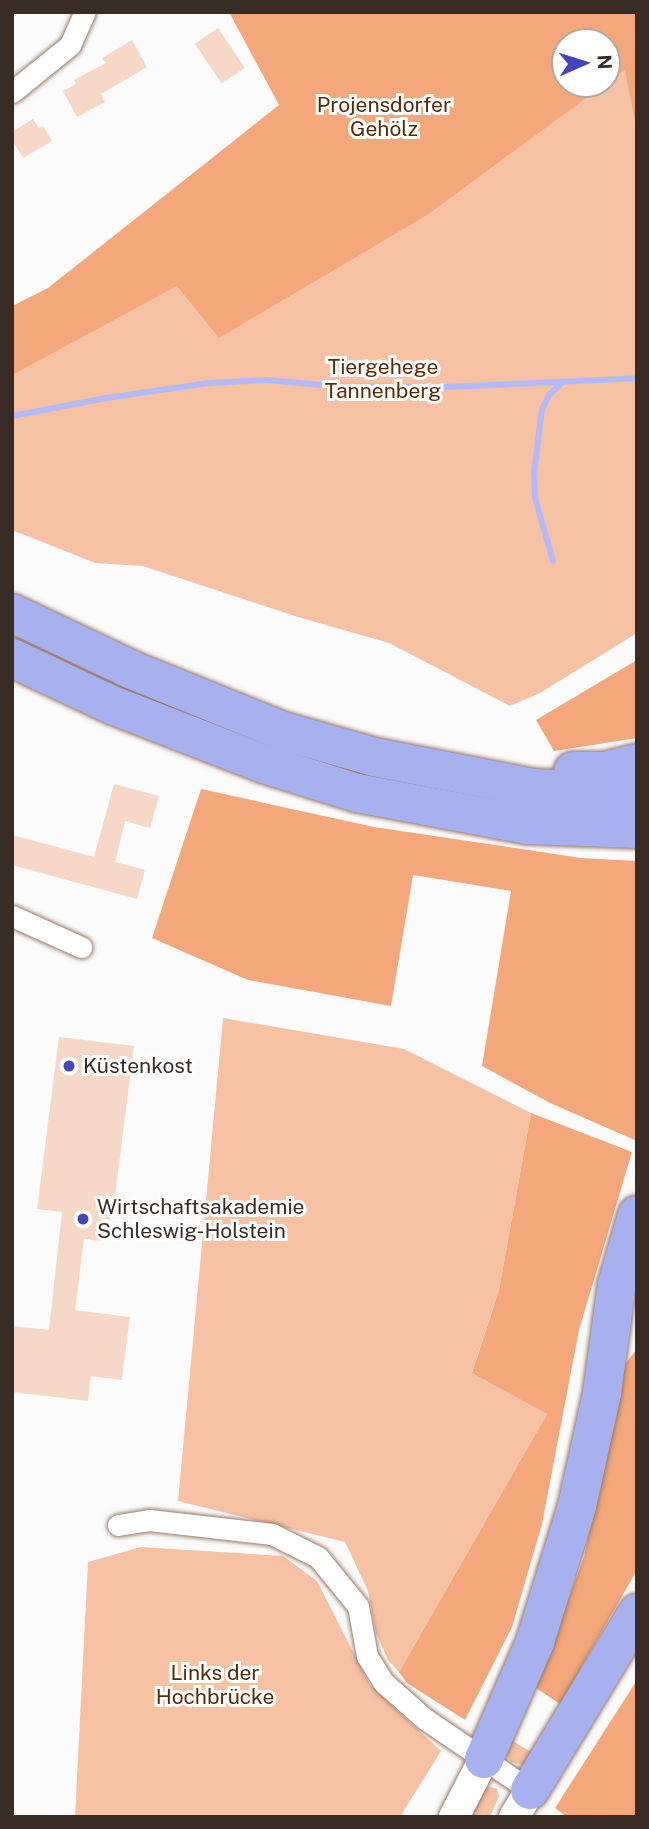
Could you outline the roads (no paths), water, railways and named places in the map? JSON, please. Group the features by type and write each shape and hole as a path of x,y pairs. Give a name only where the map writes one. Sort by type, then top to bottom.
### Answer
{"highway":[{"path":"12,612 132,670 283,731 434,769 534,788 637,793"},
{"path":"12,658 112,705 264,764 357,793 528,825 627,832"},
{"path":"434,769 605,771 637,763"},
{"path":"484,1759 535,1642 577,1506 605,1373 617,1284 637,1214"},
{"path":"605,1373 625,1331 637,1316"},
{"path":"522,1803 637,1613"}],"main road":[{"path":"454,1817 484,1759"}],"street":[{"path":"12,92 70,45 85,12"},
{"path":"12,916 81,947"},
{"path":"118,1525 149,1520 272,1534 318,1557 358,1606 367,1657 383,1682 425,1719 484,1759 522,1803"}],"waterway":[{"path":"12,416 106,398 209,383 267,380 332,386 449,387 637,378"},
{"path":"553,561 535,498 534,474 542,409 549,395 561,384"}],"place":[{"name":"Küstenkost","path":"69,1066"},
{"name":"Wirtschaftsakademie Schleswig-Holstein","path":"83,1219"}],"park label":[{"name":"Projensdorfer Gehölz","path":"384,117"},
{"name":"Tiergehege Tannenberg","path":"383,379"},
{"name":"Links der Hochbrücke","path":"215,1685"}]}
